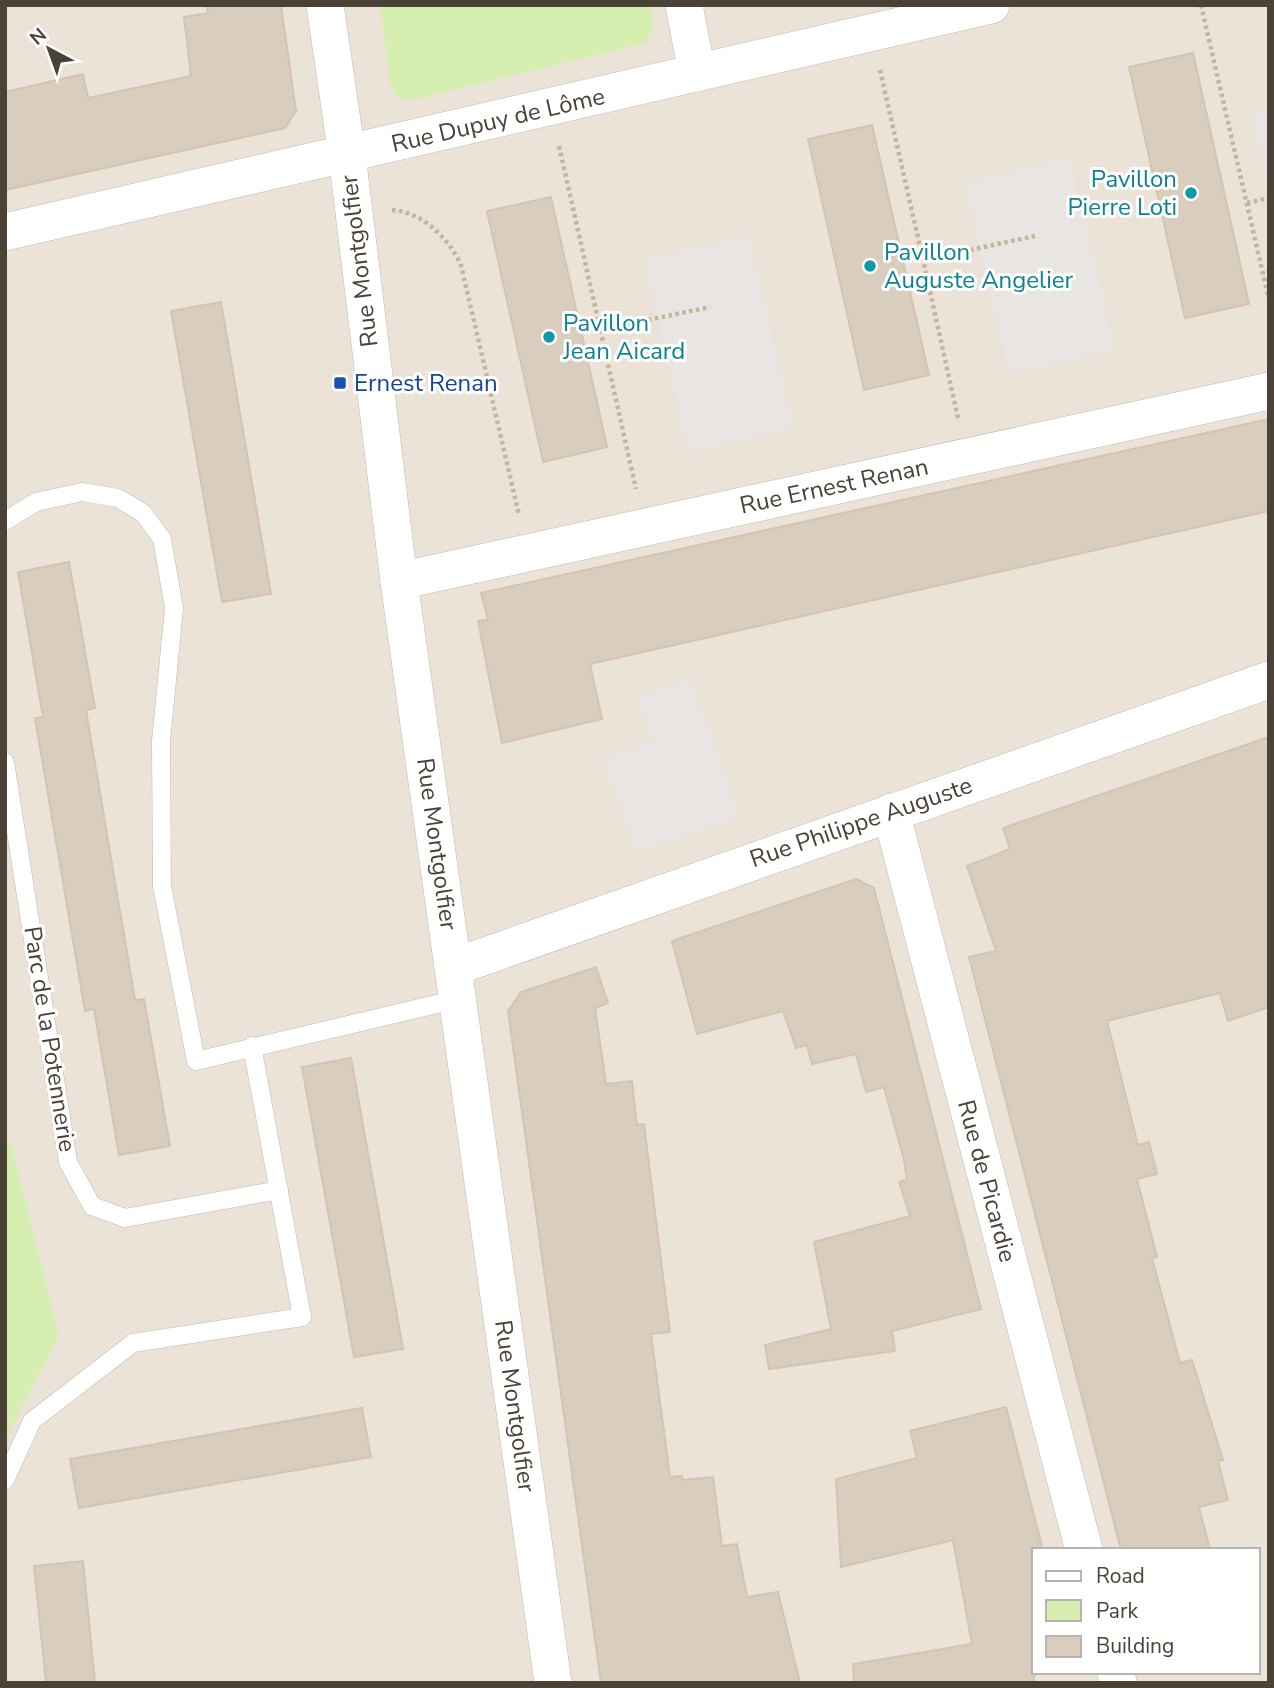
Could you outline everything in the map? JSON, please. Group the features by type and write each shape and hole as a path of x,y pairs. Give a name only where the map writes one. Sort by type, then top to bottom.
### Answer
{"street":[{"name":"Rue Montgolfier","path":"325,5 347,155 399,581 554,1683"},
{"path":"684,5 697,73"},
{"name":"Rue Dupuy de Lôme","path":"5,232 871,33 950,10 990,5"},
{"name":"Rue Ernest Renan","path":"399,581 1269,391"},
{"name":"Rue Philippe Auguste","path":"456,983 891,812 1269,680"},
{"name":"Rue de Picardie","path":"891,812 1083,1548"}],"lane":[{"path":"5,521 36,502 82,492 118,498 143,513 162,539 174,608 160,741 162,886 196,1061 456,983"},
{"name":"Parc de la Potennerie","path":"5,762 68,1162 92,1206 125,1217 279,1190"},
{"path":"5,1480 32,1421 133,1343 302,1317 253,1045"}],"path":[{"path":"1201,5 1269,300"},
{"path":"871,33 967,457"},
{"path":"550,107 645,527"},
{"path":"1247,203 1269,198"},
{"path":"354,215 385,209 405,212 427,224 454,251 461,265 528,553"},
{"path":"923,260 1035,236"},
{"path":"600,330 710,307"}],"shaded area":[{"path":"5,5 1269,5 1269,1683 5,1683"},
{"path":"1269,110 1269,187 1252,114"},
{"path":"1070,158 1115,350 1009,374 965,183"},
{"path":"749,236 793,427 688,452 644,260"},
{"path":"690,678 740,816 637,853 603,760 653,742 639,697"}],"green space":[{"path":"380,5 650,5 654,26 645,43 412,100 399,98 391,89"},
{"path":"11,1143 59,1335 5,1439 5,1144"}],"building":[{"path":"207,5 281,5 296,111 285,128 5,190 5,92 83,74 88,98 191,76 184,17 208,13"},
{"name":"Pavillon Pierre Loti","path":"1193,53 1249,304 1185,318 1129,67"},
{"name":"Pavillon Auguste Angelier","path":"872,125 929,375 864,390 808,139"},
{"name":"Pavillon Jean Aicard","path":"551,197 607,447 543,462 487,211"},
{"path":"221,302 271,594 222,602 171,311"},
{"path":"1269,419 1269,511 590,664 602,719 502,743 478,621 488,620 481,593"},
{"path":"69,562 95,708 86,710 135,1000 144,999 170,1146 119,1155 94,1009 85,1011 35,718 43,717 18,572"},
{"path":"1269,737 1269,1007 1228,1021 1220,993 1107,1021 1138,1145 1149,1142 1157,1174 1137,1179 1157,1257 1152,1258 1180,1363 1192,1360 1223,1460 1218,1461 1228,1500 1199,1507 1209,1548 1120,1548 969,957 996,951 967,866 1010,849 1003,828"},
{"path":"856,879 874,888 981,1309 892,1331 895,1351 769,1369 765,1345 831,1329 814,1242 910,1216 899,1182 907,1180 904,1160 884,1087 866,1092 856,1054 812,1064 807,1045 796,1048 783,1011 697,1034 672,941"},
{"path":"596,967 608,1003 595,1008 606,1084 632,1081 637,1125 644,1124 670,1332 651,1334 670,1477 682,1476 682,1480 713,1477 722,1546 737,1544 747,1597 778,1592 800,1683 601,1683 508,1011 521,992"},
{"path":"351,1058 403,1349 354,1357 302,1067"},
{"path":"1006,1407 1042,1548 1032,1548 1034,1683 854,1683 853,1664 972,1644 953,1540 841,1567 836,1479 917,1458 910,1431"},
{"path":"362,1408 371,1457 79,1508 70,1459"},
{"path":"83,1561 95,1683 46,1683 34,1566"}],"place":[{"name":"Pavillon Pierre Loti","path":"1191,193"},
{"name":"Pavillon Auguste Angelier","path":"870,266"},
{"name":"Pavillon Jean Aicard","path":"549,337"},
{"name":"Ernest Renan","path":"340,383"}]}
